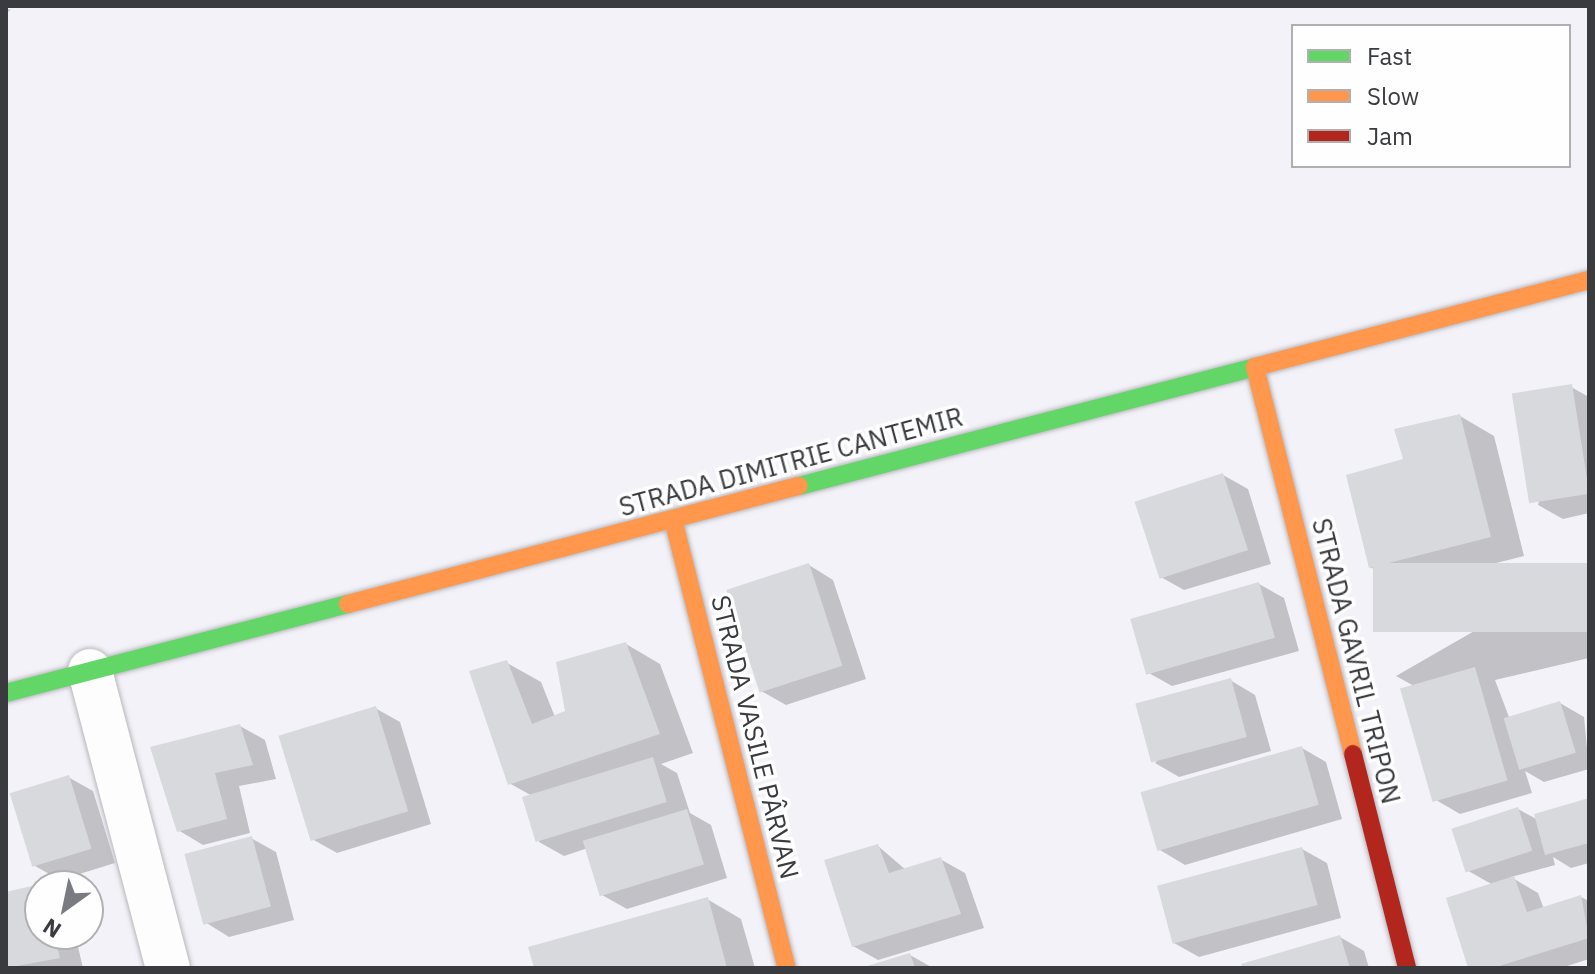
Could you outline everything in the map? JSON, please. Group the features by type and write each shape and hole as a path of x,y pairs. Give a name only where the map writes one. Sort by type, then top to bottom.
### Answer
{"street":[{"name":"STRADA DIMITRIE CANTEMIR","path":"6,693 1589,280"},
{"name":"STRADA GAVRIL TRIPON","path":"1255,367 1407,968"},
{"name":"STRADA VASILE PÂRVAN","path":"673,519 787,968"},
{"path":"90,671 168,968"}],"building":[{"path":"1572,384 1589,494 1529,503 1512,394"},
{"path":"1460,414 1491,537 1369,568 1346,475 1403,459 1394,429"},
{"path":"1223,473 1248,550 1160,579 1135,502"},
{"path":"809,563 842,666 760,693 726,590"},
{"path":"1373,563 1589,563 1589,632 1373,632"},
{"path":"1259,582 1275,638 1146,675 1130,619"},
{"path":"626,642 660,734 508,785 469,671 507,660 532,724 565,711 556,662"},
{"path":"1475,667 1508,780 1433,802 1400,688"},
{"path":"1231,678 1247,737 1151,763 1135,704"},
{"path":"1560,701 1576,753 1519,770 1504,718"},
{"path":"376,706 408,811 311,841 278,736"},
{"path":"240,724 253,765 215,773 227,819 177,832 150,747"},
{"path":"1302,746 1319,805 1157,851 1141,792"},
{"path":"653,757 667,802 536,842 522,797"},
{"path":"69,775 92,849 32,867 10,793"},
{"path":"1589,798 1589,843 1545,855 1534,814"},
{"path":"1518,807 1532,851 1466,872 1451,829"},
{"path":"687,809 704,864 600,896 583,841"},
{"path":"252,836 271,907 203,925 184,854"},
{"path":"878,844 889,873 941,857 961,914 852,947 824,860"},
{"path":"1302,847 1318,905 1173,944 1157,886"},
{"path":"1514,876 1527,912 1581,895 1589,938 1493,968 1468,968 1446,898"},
{"path":"24,888 24,950 58,950 60,958 6,968 6,892"},
{"path":"708,897 727,968 534,968 528,947"},
{"path":"1340,935 1350,968 1243,968 1241,964"},
{"path":"910,953 915,968 864,968 864,967"}],"traffic: fast":[{"path":"799,486 1255,367"},
{"path":"6,693 348,604"}],"traffic: slow":[{"path":"1255,367 1589,280"},
{"path":"1255,367 1353,754"},
{"path":"348,604 799,486"},
{"path":"673,519 787,968"}],"traffic: jam":[{"path":"1353,754 1407,968"}]}
